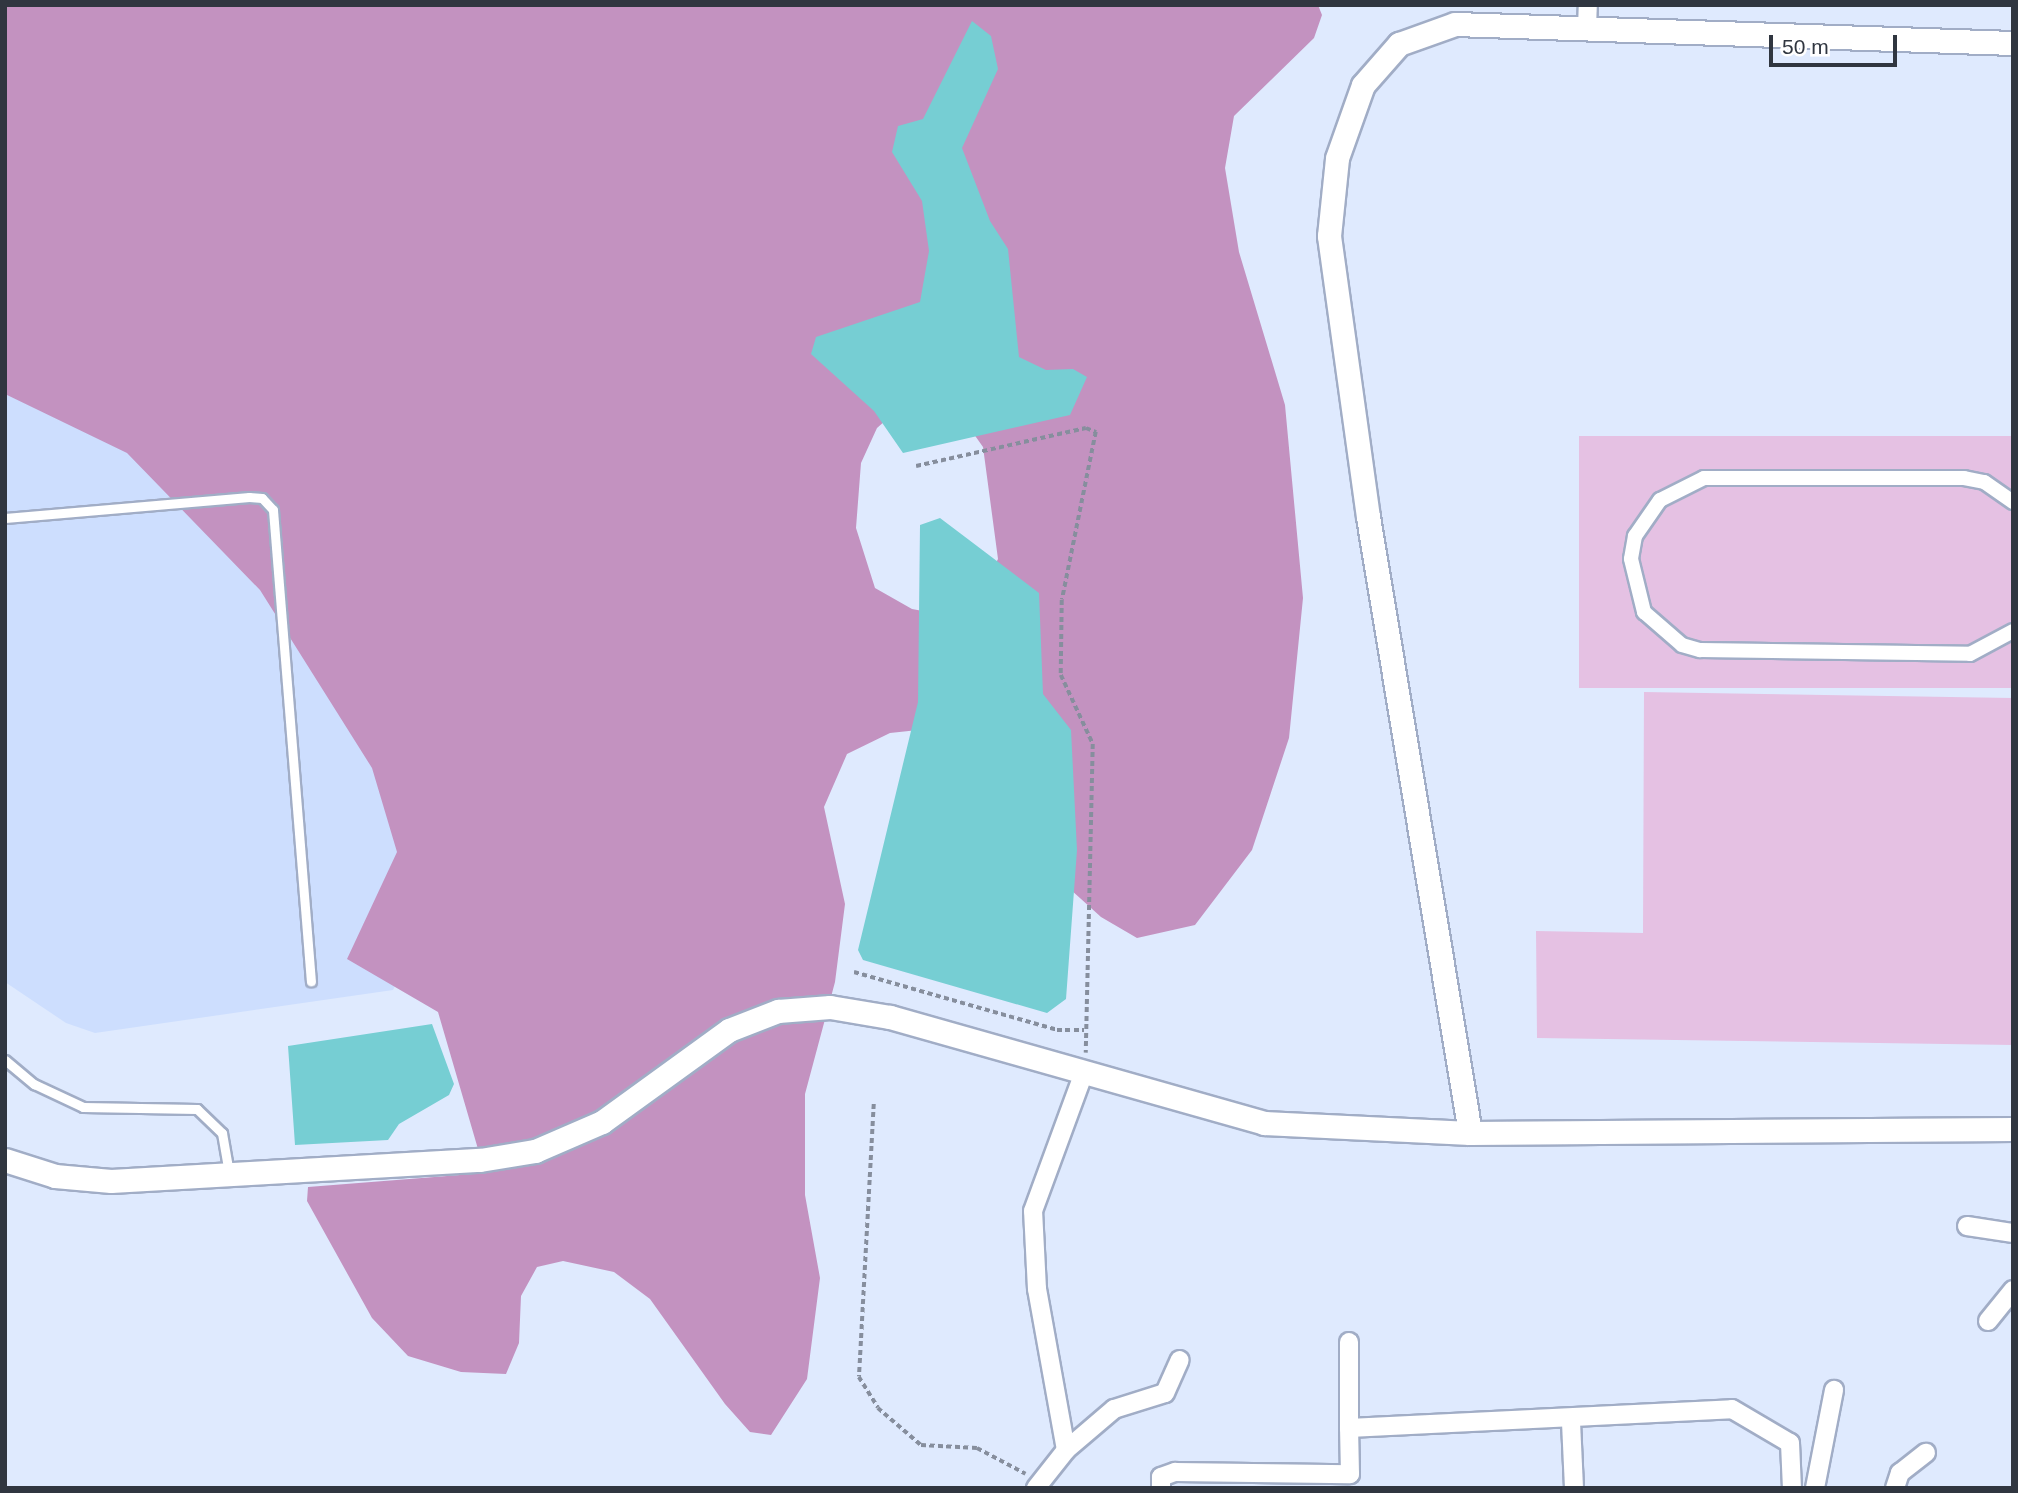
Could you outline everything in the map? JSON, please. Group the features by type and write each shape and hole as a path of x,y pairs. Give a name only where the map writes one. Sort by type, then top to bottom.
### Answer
{"street":[{"path":"1470,1133 1337,315 1332,193 1363,85 1399,44 1454,24 1588,16 1829,41 2013,43"},
{"path":"2013,502 1984,482 1964,478 1704,478 1660,500 1635,536 1631,559 1644,612 1682,645 1700,650 1970,654 2013,631"},
{"path":"5,1160 83,1181 480,1160 535,1151 602,1122 729,1030 790,1010 856,1009 1083,1075 1264,1123 1470,1133 2013,1129"},
{"path":"1066,1450 1037,1289 1033,1212 1083,1075"},
{"path":"1966,1226 2013,1233"},
{"path":"1988,1321 2013,1290"},
{"path":"1161,1488 1161,1477 1175,1472 1350,1481 1349,1342"},
{"path":"1038,1485 1066,1450 1114,1409 1165,1392 1181,1360"},
{"path":"1815,1488 1834,1390"},
{"path":"1349,1428 1571,1422 1732,1409 1790,1443 1792,1488"},
{"path":"1571,1422 1574,1488"},
{"path":"1895,1488 1900,1473 1926,1452"}],"lane":[{"path":"5,518 249,497 262,498 273,510 311,981"},
{"path":"5,1060 46,1091 83,1107 197,1109 222,1133 229,1175"}],"path":[{"path":"916,466 1086,428 1096,432 1062,600 1062,675 1093,744 1083,1075"},
{"path":"854,972 1057,1030 1084,1030"},
{"path":"874,1104 859,1377 878,1408 921,1445 976,1448 1004,1458 1038,1485"}],"shaded area":[{"path":"5,5 1318,5 1322,15 1314,38 1234,116 1225,168 1239,252 1285,405 1303,598 1289,738 1252,850 1195,925 1137,938 1101,917 1050,871 937,728 890,733 847,754 824,807 845,904 835,982 805,1094 805,1195 820,1278 807,1379 771,1435 750,1432 725,1404 650,1299 614,1272 563,1261 537,1267 521,1296 519,1343 506,1374 461,1372 408,1356 372,1318 307,1201 308,1187 485,1173 438,1012 347,959 397,852 372,768 260,590 127,453 5,394","holes":["894,413 964,420 983,447 998,559 986,582 939,614 912,609 875,588 856,528 861,463 877,428"]},
{"path":"972,21 991,36 998,69 962,148 990,221 1008,249 1019,357 1046,370 1073,369 1087,377 1070,415 903,453 874,411 811,354 816,337 920,302 929,251 922,201 892,152 898,126 923,119"},
{"path":"5,278 459,627 411,952 393,990 95,1033 66,1023 5,982"},
{"path":"1579,436 2013,436 2013,688 1579,688"},
{"path":"940,518 1039,593 1043,694 1071,730 1077,850 1066,999 1047,1013 863,960 858,950 918,702 920,525"},
{"path":"1644,692 2013,698 2013,1045 1537,1038 1536,931 1643,933"},
{"path":"432,1024 454,1084 449,1095 399,1124 388,1140 295,1145 288,1046"}]}
